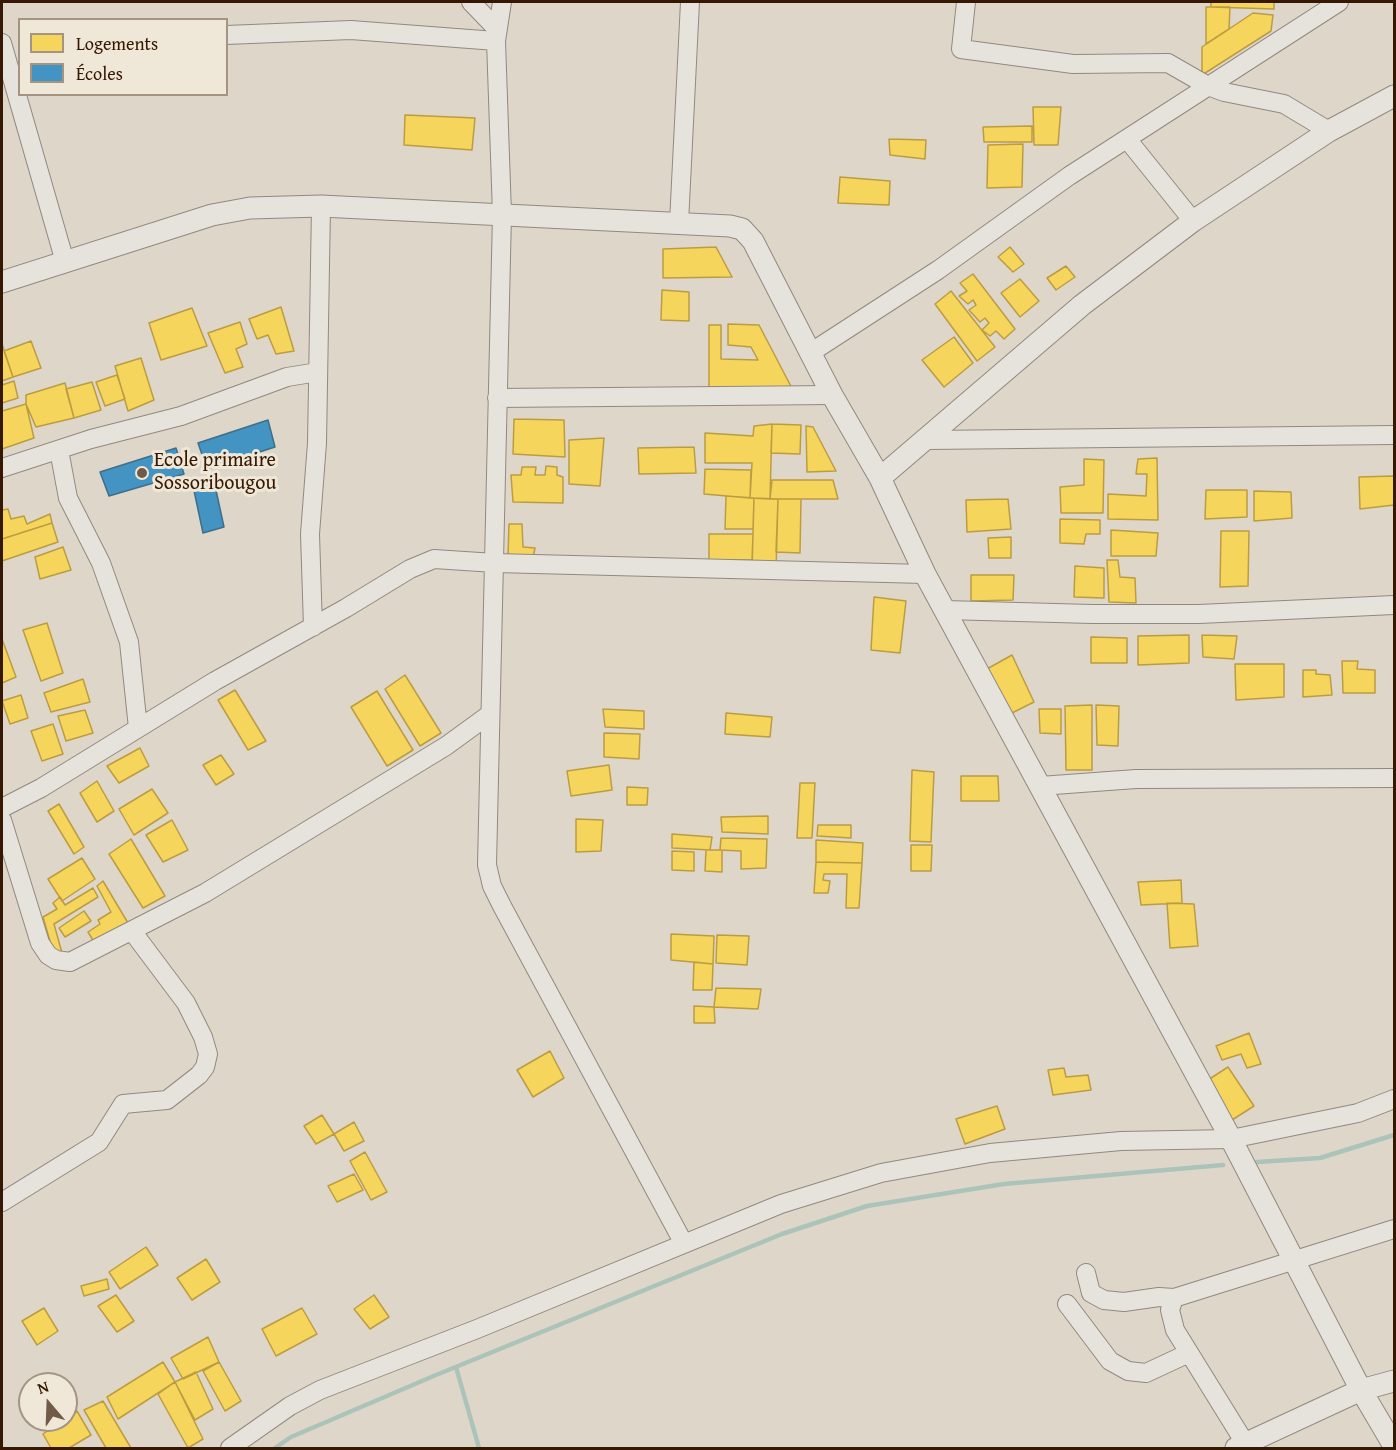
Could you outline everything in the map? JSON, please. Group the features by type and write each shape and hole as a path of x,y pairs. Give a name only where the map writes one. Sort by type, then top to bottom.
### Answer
{"street":[{"path":"471,2 496,35"},
{"path":"502,2 496,35 502,214 487,865 492,886 683,1242"},
{"path":"679,223 690,2"},
{"path":"966,2 961,49 1073,64 1168,63 1208,86 1284,104 1329,131"},
{"path":"810,353 938,270 1069,176 1339,2"},
{"path":"228,35 351,30 496,35"},
{"path":"2,43 65,262"},
{"path":"880,478 928,440 1082,304 1193,221 1329,131 1395,96"},
{"path":"1127,139 1193,221"},
{"path":"313,627 310,534 318,372 321,206"},
{"path":"2,282 212,215 250,208 321,206 679,223 730,226 742,229 753,241 832,395 880,478 925,574 1231,1139 1361,1390 1395,1446"},
{"path":"2,468 181,416 286,377 318,372"},
{"path":"497,398 832,395"},
{"path":"928,440 1395,435"},
{"path":"59,450 69,498 100,563 129,642 138,728"},
{"path":"2,808 422,562 450,558 495,563 925,574"},
{"path":"945,610 1187,614 1395,605"},
{"path":"2,820 6,847 40,943 48,955 56,960 70,962 225,881 446,746 490,714"},
{"path":"1040,786 1148,779 1395,778"},
{"path":"2,1202 99,1142 123,1104 167,1100 200,1075 205,1067 208,1054 203,1037 186,1002 132,931"},
{"path":"230,1449 290,1406 320,1390 608,1276 683,1242 781,1204 881,1173 990,1153 1121,1141 1231,1139 1358,1113 1395,1099"},
{"path":"1086,1274 1091,1293 1104,1300 1124,1302 1159,1297 1174,1298 1296,1262 1395,1229"},
{"path":"1174,1298 1170,1310 1175,1330 1240,1446 1361,1390 1395,1381"},
{"path":"1067,1304 1110,1362 1128,1371 1146,1373 1189,1353"}],"building: Logements":[{"path":"1211,2 1274,2 1274,9 1211,7"},
{"path":"1206,7 1230,7 1229,29 1206,44"},
{"path":"1253,13 1273,15 1271,31 1202,75 1202,47"},
{"path":"1033,107 1061,107 1058,145 1034,145"},
{"path":"405,115 475,118 472,150 404,145"},
{"path":"1032,126 1032,142 984,142 983,127"},
{"path":"889,139 926,140 925,159 890,155"},
{"path":"1023,144 1022,187 987,188 988,145"},
{"path":"840,177 890,181 889,205 838,203"},
{"path":"716,247 732,277 663,278 663,249"},
{"path":"1010,247 1024,264 1013,272 998,257"},
{"path":"1066,266 1075,277 1056,290 1047,278"},
{"path":"973,274 1015,329 1004,339 996,331 990,336 982,330 989,323 985,318 980,322 969,310 976,305 973,300 968,304 959,296 967,291 960,283"},
{"path":"1020,279 1039,301 1020,317 1001,293"},
{"path":"662,290 689,292 689,321 661,320"},
{"path":"951,291 995,347 977,361 935,304"},
{"path":"281,307 294,351 276,354 268,335 257,339 249,319"},
{"path":"192,308 207,346 161,360 149,323"},
{"path":"240,322 247,344 236,349 243,367 225,373 208,333"},
{"path":"728,324 759,325 796,396 709,394 709,325 721,325 721,359 758,360 751,347 728,345"},
{"path":"954,337 973,363 944,387 922,360"},
{"path":"31,341 41,368 13,377 4,351"},
{"path":"2,344 13,377 2,381"},
{"path":"141,358 154,400 128,411 115,366"},
{"path":"117,375 125,399 105,406 96,382"},
{"path":"14,381 18,398 2,403 2,385"},
{"path":"92,382 101,410 74,418 66,389"},
{"path":"65,383 74,418 36,427 26,404 26,395"},
{"path":"26,404 34,438 2,449 2,411"},
{"path":"514,419 564,420 565,457 513,454"},
{"path":"772,424 770,499 750,498 752,463 705,463 705,433 753,436 754,426"},
{"path":"772,424 801,425 800,454 771,453"},
{"path":"806,426 813,427 836,471 807,472"},
{"path":"604,438 600,486 569,484 569,440"},
{"path":"694,447 696,473 639,474 638,448"},
{"path":"1157,458 1158,520 1108,519 1108,494 1146,496 1147,474 1136,474 1138,459"},
{"path":"1084,459 1104,460 1103,513 1061,513 1060,487 1084,485"},
{"path":"546,466 557,467 557,475 563,477 563,503 513,502 511,475 521,475 522,467 536,467 535,475 545,475"},
{"path":"705,469 751,470 750,498 704,494"},
{"path":"1394,476 1394,505 1360,509 1359,477"},
{"path":"772,480 833,480 838,499 770,499"},
{"path":"1206,490 1247,490 1247,517 1205,519"},
{"path":"1254,491 1291,492 1292,518 1254,521"},
{"path":"726,496 754,498 753,529 725,529"},
{"path":"754,498 778,499 776,571 752,570"},
{"path":"778,499 801,499 800,553 776,552"},
{"path":"1008,499 1011,529 967,532 966,500"},
{"path":"8,509 11,519 24,516 27,524 50,514 52,523 2,539 2,510"},
{"path":"1060,519 1100,520 1100,534 1086,534 1084,544 1060,543"},
{"path":"52,523 58,542 2,561 2,539"},
{"path":"509,524 522,524 523,547 535,548 533,558 508,556"},
{"path":"1111,530 1158,533 1156,556 1111,556"},
{"path":"1221,531 1249,531 1248,586 1220,587"},
{"path":"709,534 753,534 752,560 709,560"},
{"path":"1011,537 1011,558 989,558 988,538"},
{"path":"63,547 71,570 40,579 35,557"},
{"path":"1107,560 1118,560 1120,577 1135,578 1136,603 1109,602"},
{"path":"1075,566 1104,568 1104,598 1074,597"},
{"path":"971,575 1014,575 1013,600 971,601"},
{"path":"874,597 906,601 900,653 871,650"},
{"path":"47,623 63,673 41,681 23,630"},
{"path":"1189,635 1189,663 1138,665 1138,636"},
{"path":"1202,635 1237,636 1234,659 1203,657"},
{"path":"1091,637 1127,638 1127,663 1091,663"},
{"path":"2,639 16,677 2,683"},
{"path":"1012,655 1034,702 1012,713 987,669"},
{"path":"1342,661 1358,661 1357,669 1375,670 1375,693 1343,693"},
{"path":"1235,664 1284,664 1284,697 1236,700"},
{"path":"1303,670 1316,670 1316,674 1330,675 1332,695 1303,697"},
{"path":"405,675 441,733 420,746 385,689"},
{"path":"83,679 90,702 51,712 44,693"},
{"path":"235,690 266,741 248,750 218,700"},
{"path":"377,691 413,750 387,766 351,707"},
{"path":"21,695 28,718 10,724 2,701"},
{"path":"1092,705 1092,770 1066,770 1065,706"},
{"path":"1096,705 1119,706 1118,746 1097,745"},
{"path":"603,709 644,711 644,729 605,727"},
{"path":"1039,709 1061,709 1061,734 1040,733"},
{"path":"85,710 93,733 66,741 58,716"},
{"path":"726,713 772,717 770,737 725,734"},
{"path":"53,724 63,754 42,761 31,731"},
{"path":"604,733 640,734 639,759 604,757"},
{"path":"140,748 149,766 119,783 107,766"},
{"path":"221,755 234,774 216,785 203,765"},
{"path":"609,765 612,790 571,796 567,771"},
{"path":"912,770 934,772 931,842 910,841"},
{"path":"961,776 998,776 999,801 961,801"},
{"path":"97,781 114,811 97,822 80,793"},
{"path":"800,783 815,783 812,838 797,838"},
{"path":"627,787 648,788 647,805 627,805"},
{"path":"152,789 168,813 134,835 119,809"},
{"path":"59,804 84,847 74,854 48,811"},
{"path":"768,816 768,834 722,832 721,817"},
{"path":"576,819 603,820 601,851 576,852"},
{"path":"172,820 188,850 163,862 146,835"},
{"path":"818,825 851,825 851,838 817,836"},
{"path":"672,834 712,837 710,850 672,848"},
{"path":"721,838 767,839 766,868 741,869 741,851 720,850"},
{"path":"131,839 165,896 143,908 109,854"},
{"path":"816,840 863,843 862,863 816,862"},
{"path":"911,845 932,845 931,871 911,871"},
{"path":"706,850 722,850 722,872 705,871"},
{"path":"672,851 694,852 694,871 672,870"},
{"path":"82,858 95,879 62,901 48,879"},
{"path":"816,862 862,863 859,908 846,908 847,874 824,874 823,880 830,881 828,893 814,893"},
{"path":"1181,880 1182,903 1141,905 1138,882"},
{"path":"103,881 128,923 94,942 88,932 100,924 98,920 111,912 97,886"},
{"path":"93,888 98,897 54,924 62,953 54,955 43,917 57,909 53,903 60,897 65,905"},
{"path":"1167,903 1194,904 1198,946 1170,948"},
{"path":"84,911 91,921 65,937 59,928"},
{"path":"671,934 714,936 713,964 671,960"},
{"path":"717,935 749,936 747,965 716,963"},
{"path":"694,962 713,964 712,990 693,990"},
{"path":"716,988 761,989 758,1009 714,1007"},
{"path":"694,1006 714,1007 715,1023 694,1023"},
{"path":"1249,1033 1261,1064 1247,1068 1241,1054 1222,1060 1216,1046"},
{"path":"550,1051 564,1078 533,1097 517,1070"},
{"path":"1228,1067 1254,1106 1232,1120 1208,1080"},
{"path":"1064,1068 1066,1077 1088,1075 1091,1090 1053,1095 1048,1070"},
{"path":"997,1106 1005,1129 965,1144 956,1119"},
{"path":"322,1115 334,1134 316,1144 304,1126"},
{"path":"354,1122 364,1141 344,1151 334,1134"},
{"path":"365,1152 387,1192 371,1200 350,1161"},
{"path":"354,1174 363,1190 337,1202 328,1186"},
{"path":"146,1247 158,1265 120,1289 109,1272"},
{"path":"206,1259 220,1282 192,1300 177,1278"},
{"path":"107,1279 109,1289 84,1296 81,1286"},
{"path":"116,1295 134,1321 117,1332 98,1306"},
{"path":"374,1295 389,1317 370,1329 354,1309"},
{"path":"44,1308 58,1331 37,1345 22,1321"},
{"path":"302,1308 317,1334 276,1356 262,1329"},
{"path":"208,1337 219,1362 183,1379 171,1358"},
{"path":"163,1362 175,1382 118,1419 107,1397"},
{"path":"219,1362 241,1401 225,1411 203,1371"},
{"path":"196,1372 213,1409 195,1420 175,1382"},
{"path":"175,1382 203,1439 188,1448 158,1394"},
{"path":"103,1401 131,1448 106,1448 84,1410"},
{"path":"78,1413 91,1435 69,1448 51,1448 43,1434 46,1432 78,1432"}],"building: Écoles":[{"name":"Ecole primaire Sossoribougou","path":"268,420 275,447 207,469 198,443"},
{"name":"Ecole primaire Sossoribougou","path":"176,448 184,474 109,496 100,472"},
{"name":"Ecole primaire Sossoribougou","path":"214,481 224,527 203,533 193,486"}],"waterway":[{"path":"1257,1162 1320,1158 1394,1135"},
{"path":"275,1448 291,1437 436,1375 782,1234 867,1206 1004,1184 1223,1165"},
{"path":"456,1367 479,1448"}],"place":[{"name":"Ecole primaire Sossoribougou","path":"142,473"}]}
